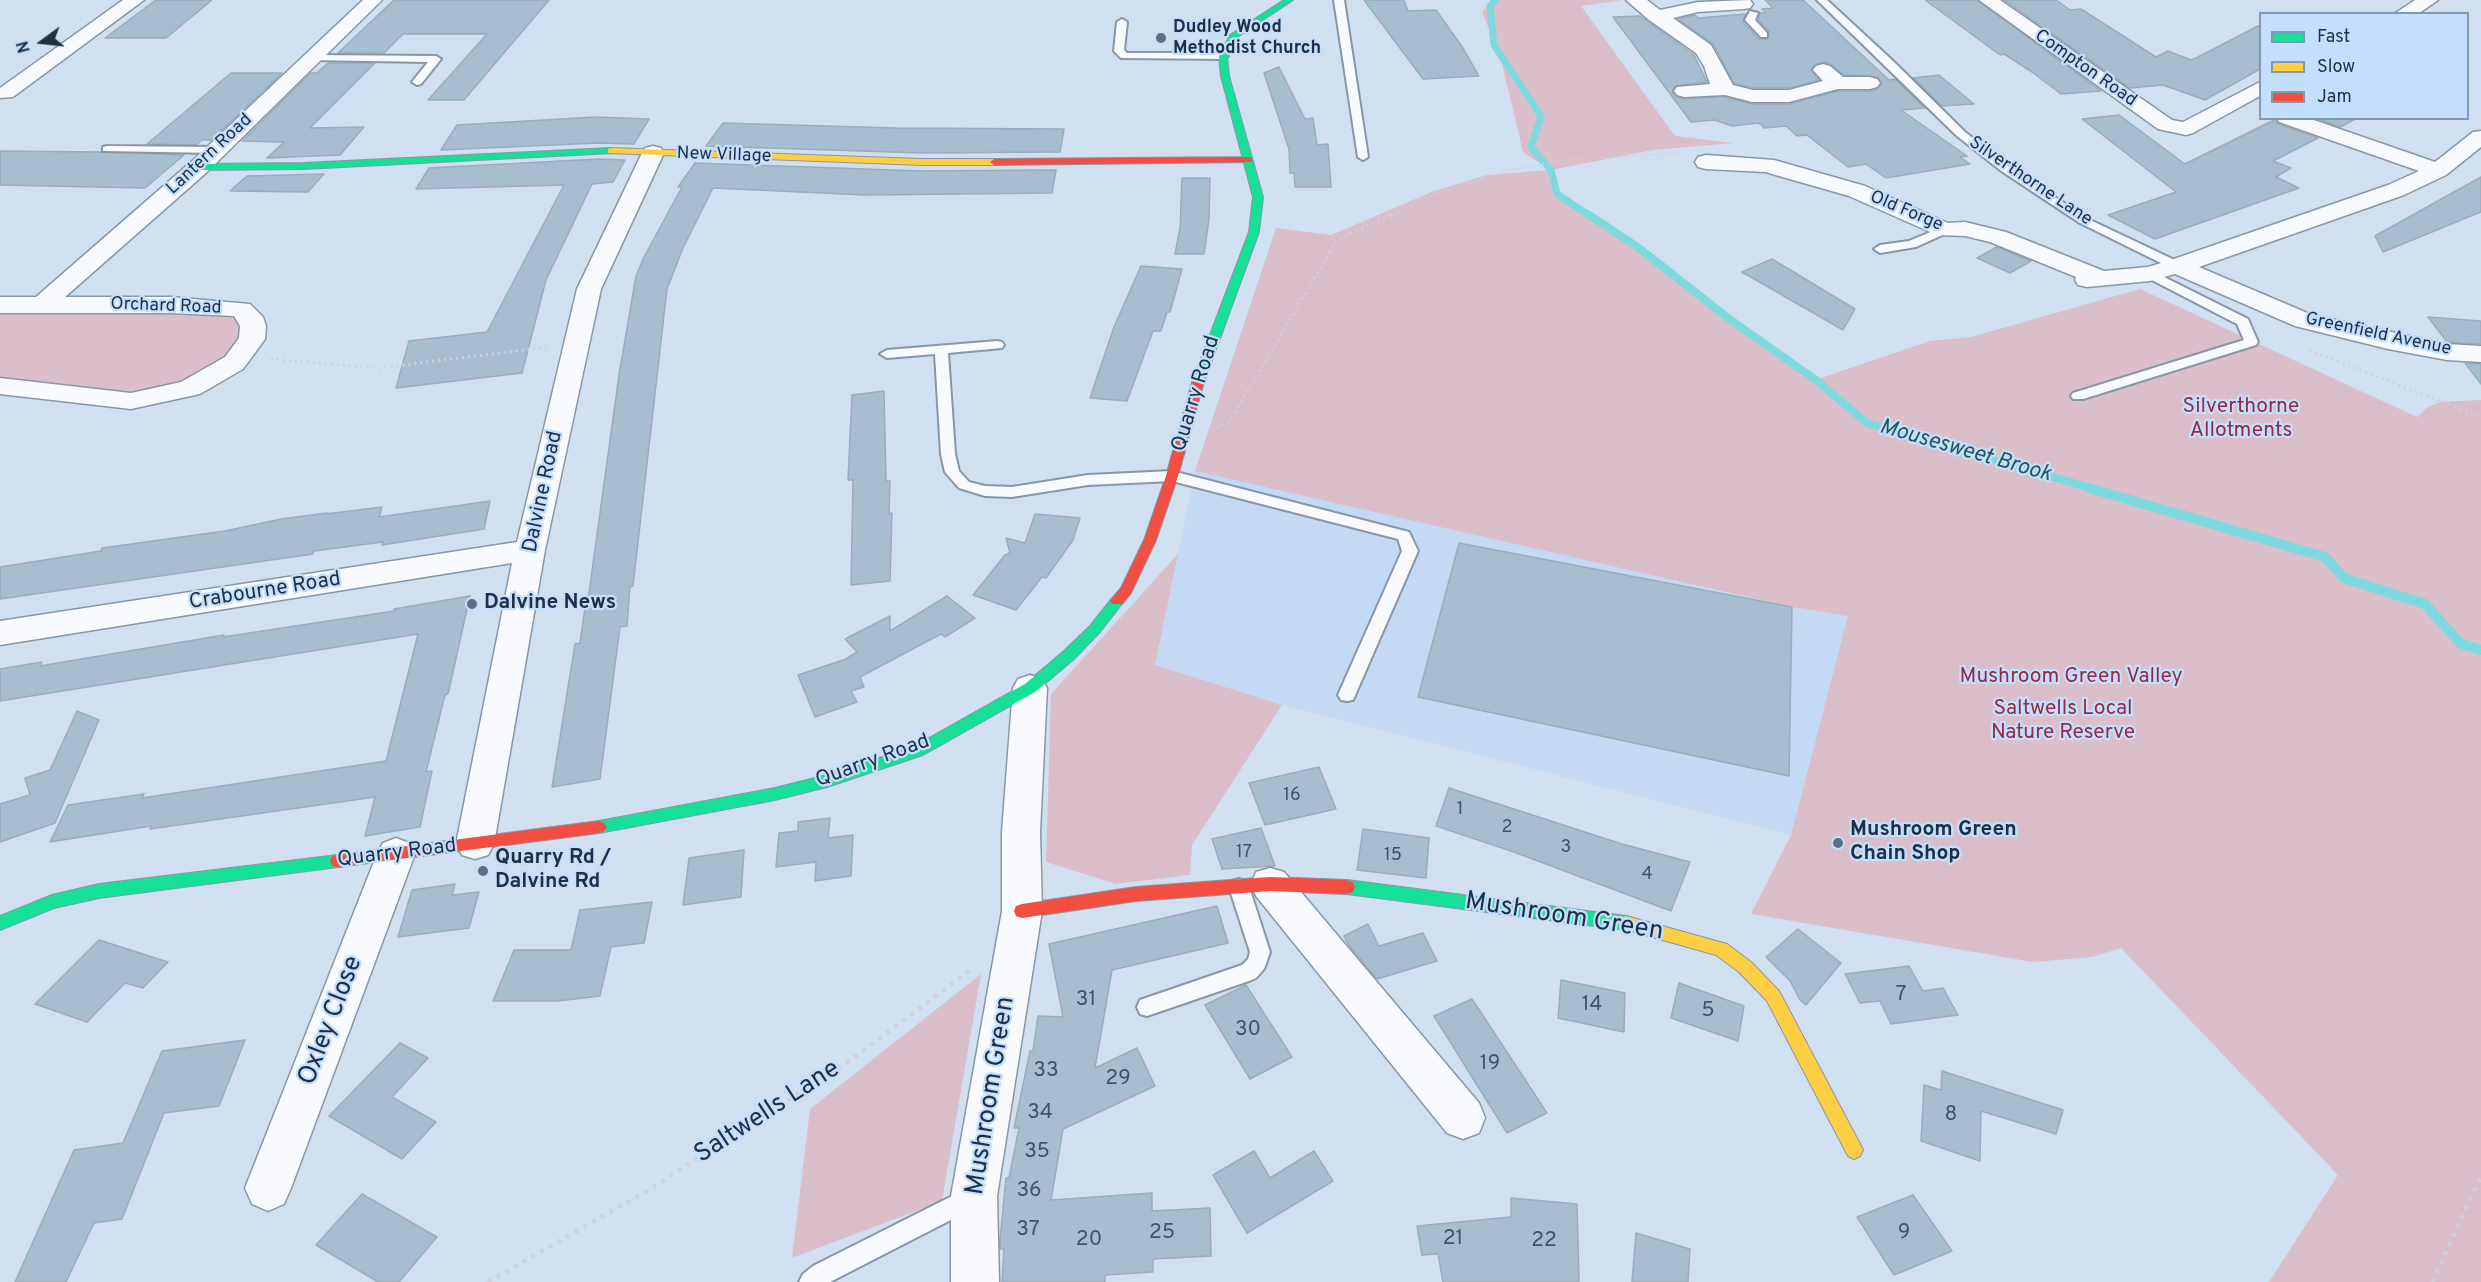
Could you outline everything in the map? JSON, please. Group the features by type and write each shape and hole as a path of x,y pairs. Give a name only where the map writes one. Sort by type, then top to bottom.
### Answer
{"street":[{"path":"3,96 135,0"},
{"name":"Lantern Road","path":"42,304 200,167 373,0"},
{"path":"1224,56 1233,37 1289,0"},
{"path":"1635,0 1689,36 1704,49 1725,89"},
{"name":"Compton Road","path":"1988,0 2165,125 2186,129 2235,101"},
{"path":"2407,12 2429,0"},
{"path":"1656,16 1698,7 1746,5"},
{"name":"Quarry Road","path":"0,923 52,902 99,891 570,832 775,794 828,781 918,751 1030,688 1069,656 1095,629 1126,590 1150,540 1172,476 1194,394 1254,232 1258,197 1250,160 1225,76 1224,56"},
{"path":"1683,91 1725,89 1752,96 1789,96 1830,77 1870,83"},
{"path":"2235,101 2259,89"},
{"path":"2235,101 2259,110"},
{"path":"2292,120 2438,170"},
{"path":"2150,274 2177,267 2396,190 2438,170 2481,137"},
{"name":"New Village","path":"200,167 304,166 599,151 922,162 1250,160"},
{"name":"Dalvine Road","path":"475,844 530,550 589,289 654,153"},
{"name":"Old Forge","path":"1706,162 1766,165 1846,188 1945,230 1965,229 1998,237 2095,280 2150,274"},
{"name":"Greenfield Avenue","path":"2177,267 2304,321 2388,341 2447,352 2481,354"},
{"name":"Orchard Road","path":"0,305 170,305 241,309 250,317 253,333 252,339 240,356 215,375 190,388 131,401 0,387"},
{"name":"Crabourne Road","path":"0,633 530,550"},
{"name":"Mushroom Green","path":"975,1282 974,1196 1022,911 1021,832 1030,688"},
{"name":"Oxley Close","path":"268,1188 396,854"},
{"path":"1254,886 1463,1118"},
{"name":"Mushroom Green","path":"1022,911 1136,894 1254,886 1358,888 1640,925 1721,949 1745,967 1773,996 1854,1150"}],"lane":[{"path":"1339,0 1363,158"},
{"name":"Silverthorne Lane","path":"1822,0 1890,63 1961,134 2004,168 2084,221 2177,267"},
{"path":"1746,5 1750,20 1764,35"},
{"path":"1122,22 1119,51 1124,56 1224,56"},
{"path":"312,57 436,59 417,81"},
{"path":"107,149 217,150"},
{"path":"1880,249 1912,244 1945,230"},
{"path":"2078,396 2251,342 2243,322 2150,274"},
{"path":"887,354 997,345"},
{"path":"941,350 948,454 952,472 964,484 985,491 1012,492 1088,480 1172,476 1404,536 1410,551 1347,695"},
{"path":"1147,1007 1249,972 1257,963 1260,952 1254,886"},
{"path":"811,1282 821,1274 974,1196"}],"path":[{"path":"1179,449 1230,421 1337,240 1436,194 1509,170 1559,161"},
{"path":"240,356 379,368 576,344"},
{"path":"2304,348 2481,417"},
{"name":"Saltwells Lane","path":"488,1282 652,1188 855,1057 982,961"},
{"path":"2432,1282 2481,1176"}],"shaded area":[{"path":"1195,470 1792,607 1848,616 1791,835 1282,705 1155,666"}],"green space":[{"name":"Saltwells Local Nature Reserve","path":"1493,0 1623,0 1581,6 1675,136 1734,143 1652,150 1551,170 1557,194 1639,248 1728,318 1818,379 1930,341 1971,337 2140,289 2417,417 2428,407 2440,402 2481,400 2481,1282 2269,1282 2338,1175 2121,948 2092,957 2033,962 1751,914 1791,835 1848,616 1792,607 1195,471 1276,228 1331,235 1434,191 1487,175 1550,170 1523,152 1501,59 1482,12"},
{"path":"0,312 226,314 239,322 241,330 238,344 226,357 202,373 172,385 119,393 0,379"},
{"path":"1178,554 1155,665 1282,705 1192,845 1190,875 1116,884 1046,862 1051,694"},
{"path":"981,974 942,1201 792,1258 810,1109"}],"building":[{"path":"156,0 212,0 166,38 105,38"},
{"path":"394,0 549,0 464,100 428,100 487,34 403,34 384,53 338,53"},
{"path":"1364,0 1404,0 1408,11 1436,10 1463,48 1479,76 1423,79"},
{"path":"1765,0 1803,0 1889,80 1895,79 1925,108 1901,110 1967,156 1960,157 1970,164 1886,178 1866,164 1848,167 1807,135 1797,136 1786,126 1764,128 1759,123 1732,126 1715,120 1691,122 1613,17 1640,16 1694,55 1707,82 1675,86 1672,92 1676,97 1683,99 1725,97 1752,104 1789,104 1838,91 1871,91 1878,89 1882,84 1878,77 1844,75 1831,64 1824,62 1815,64 1811,70 1819,80 1789,88 1753,88 1734,83 1713,44 1678,19 1695,15 1698,18 1746,14 1743,22 1759,39 1767,39 1769,31 1758,20 1760,13 1766,13 1762,9 1773,8"},
{"path":"1925,0 1977,0 2101,91 2061,94 2004,54 2000,55"},
{"path":"2004,0 2056,0 2070,10 2081,9 2156,57 2168,51 2191,60 2259,26 2259,70 2205,100 2163,85 2130,88"},
{"path":"328,63 375,63 310,128 364,127 340,155 267,158 284,142 242,141 311,73 317,73"},
{"path":"1279,67 1305,119 1313,118 1317,145 1328,144 1331,187 1295,187 1294,173 1290,173 1289,149 1264,73"},
{"path":"231,73 282,73 211,140 202,140 196,145 147,144"},
{"path":"1939,75 1974,104 1942,106 1913,78"},
{"path":"2119,115 2185,164 2274,120 2278,124 2318,138 2273,161 2291,168 2276,177 2299,188 2155,239 2108,215 2176,192 2082,119"},
{"path":"596,117 649,119 634,144 599,143 441,150 457,125"},
{"path":"2321,120 2353,120 2340,127"},
{"path":"723,123 896,128 1064,129 1060,152 922,153 706,146"},
{"path":"0,151 184,155 145,188 0,185"},
{"path":"599,159 625,160 613,182 592,184 546,280 522,373 396,388 409,341 487,332 564,185 416,189 429,168"},
{"path":"695,163 922,171 1056,170 1052,193 866,195 713,188 683,248 667,289 633,586 630,587 627,626 620,627 600,779 552,787 575,644 580,643 588,600 619,375 636,276 682,187 678,187"},
{"path":"324,174 308,192 230,191 247,176"},
{"path":"2481,177 2481,212 2383,252 2375,236"},
{"path":"1182,178 1210,178 1209,219 1204,254 1175,254 1180,228"},
{"path":"1997,247 2031,261 2010,273 1977,258"},
{"path":"1772,259 1855,309 1843,330 1742,272"},
{"path":"1141,266 1182,269 1170,312 1167,312 1161,331 1153,331 1127,401 1090,398 1114,327"},
{"path":"2428,317 2481,321 2481,344 2447,342"},
{"path":"2465,363 2481,364 2481,384"},
{"path":"884,391 886,481 890,481 889,514 892,513 890,581 851,585 853,480 848,480 852,395"},
{"path":"490,501 484,529 382,545 383,542 314,551 313,554 0,599 0,567 101,551 102,548 225,531 281,519 382,507 379,517"},
{"path":"1035,514 1080,518 1073,540 1046,578 1042,577 1016,610 973,595 1005,555 1010,553 1006,538 1025,543"},
{"path":"1459,543 1792,607 1789,776 1418,697"},
{"path":"470,596 448,694 445,695 426,772 432,771 420,827 365,836 375,797 150,829 151,826 50,842 68,805 144,794 142,798 386,761 418,634 0,701 0,669 42,662 40,666 224,635 223,637 394,611 394,609"},
{"path":"947,596 975,618 945,637 941,634 860,677 864,687 851,691 857,702 815,717 798,675 846,659 857,652 845,639 890,616 890,631"},
{"path":"77,711 99,720 55,823 0,842 0,804 30,795 25,778 50,770"},
{"path":"1319,767 1336,809 1265,825 1249,783"},
{"path":"1449,788 1622,844 1690,862 1671,911 1514,852 1436,826"},
{"path":"830,818 828,838 853,835 851,876 815,881 816,862 776,867 779,833 798,831 798,822"},
{"path":"1261,828 1275,866 1222,869 1212,839"},
{"path":"1363,829 1429,838 1426,878 1357,870"},
{"path":"744,850 741,897 683,905 689,858"},
{"path":"455,884 452,895 479,892 469,928 398,937 412,890"},
{"path":"652,902 644,943 611,947 600,996 558,1001 493,1001 514,950 571,950 580,910"},
{"path":"1217,906 1228,943 1112,970 1095,1068 1137,1048 1155,1086 1063,1129 1051,1200 1152,1193 1152,1211 1210,1208 1211,1256 1153,1259 1153,1272 1105,1275 1105,1282 1002,1282 1004,1249 1000,1249 1000,1240 1006,1178 1009,1178 1019,1128 1014,1128 1030,1051 1033,1051 1038,1016 1063,1017 1049,944"},
{"path":"1368,924 1379,946 1423,933 1437,961 1377,979 1344,936"},
{"path":"1798,929 1841,963 1806,1005 1800,1000 1790,981 1766,957"},
{"path":"99,940 168,962 143,988 125,983 87,1022 35,1004"},
{"path":"1909,966 1923,991 1943,988 1958,1015 1891,1024 1880,1001 1860,1003 1845,974"},
{"path":"1561,980 1625,993 1624,1032 1558,1018"},
{"path":"1679,983 1744,1006 1738,1041 1671,1018"},
{"path":"1246,985 1292,1057 1250,1079 1205,1005"},
{"path":"1472,999 1547,1113 1507,1133 1434,1016"},
{"path":"245,1040 219,1106 164,1113 122,1219 94,1223 66,1282 15,1282 74,1150 123,1143 162,1051"},
{"path":"400,1043 428,1058 392,1097 436,1122 402,1159 329,1116"},
{"path":"1942,1071 2063,1110 2056,1134 1981,1111 1980,1161 1921,1141 1924,1085 1941,1090"},
{"path":"1254,1151 1270,1178 1314,1151 1333,1181 1247,1233 1213,1175"},
{"path":"362,1194 437,1237 399,1282 378,1282 316,1245"},
{"path":"1913,1195 1952,1251 1894,1275 1857,1217"},
{"path":"1511,1198 1577,1204 1579,1282 1443,1282 1438,1254 1422,1255 1417,1226 1511,1217"},
{"path":"1636,1233 1690,1249 1688,1282 1632,1282"}],"waterway":[{"name":"Mousesweet Brook","path":"1495,0 1490,6 1494,45 1541,116 1531,147 1551,170 1557,194 1590,216"},
{"name":"Mousesweet Brook","path":"1588,214 1639,248 1728,318 1816,380 1867,423 2094,489"},
{"name":"Mousesweet Brook","path":"2089,488 2325,557 2344,578 2425,604 2460,643 2481,650"}],"traffic: fast":[{"path":"1198,382 1254,232 1258,197 1225,76 1223,56 1233,37 1289,0"},
{"path":"199,167 304,166 611,151"},
{"path":"599,827 775,794 827,781 918,751 1030,688 1069,655 1095,629 1117,601"},
{"path":"0,923 52,902 99,891 338,861"},
{"path":"1347,887 1626,923"}],"traffic: slow":[{"path":"611,151 922,162 994,162"},
{"path":"1626,923 1721,949 1745,967 1773,996 1854,1150"}],"traffic: jam":[{"path":"994,162 1249,160"},
{"path":"1117,601 1126,590 1150,540 1172,476 1198,382"},
{"path":"338,861 599,827"},
{"path":"1022,911 1136,894 1270,884 1347,887"}],"place":[{"name":"Dudley Wood Methodist Church","path":"1161,38"},
{"name":"Dalvine News","path":"472,604"},
{"name":"Mushroom Green Chain Shop","path":"1838,843"},
{"name":"Quarry Rd / Dalvine Rd","path":"483,871"}],"park label":[{"name":"Silverthorne Allotments","path":"2241,420"},
{"name":"Mushroom Green Valley","path":"2071,678"}]}
